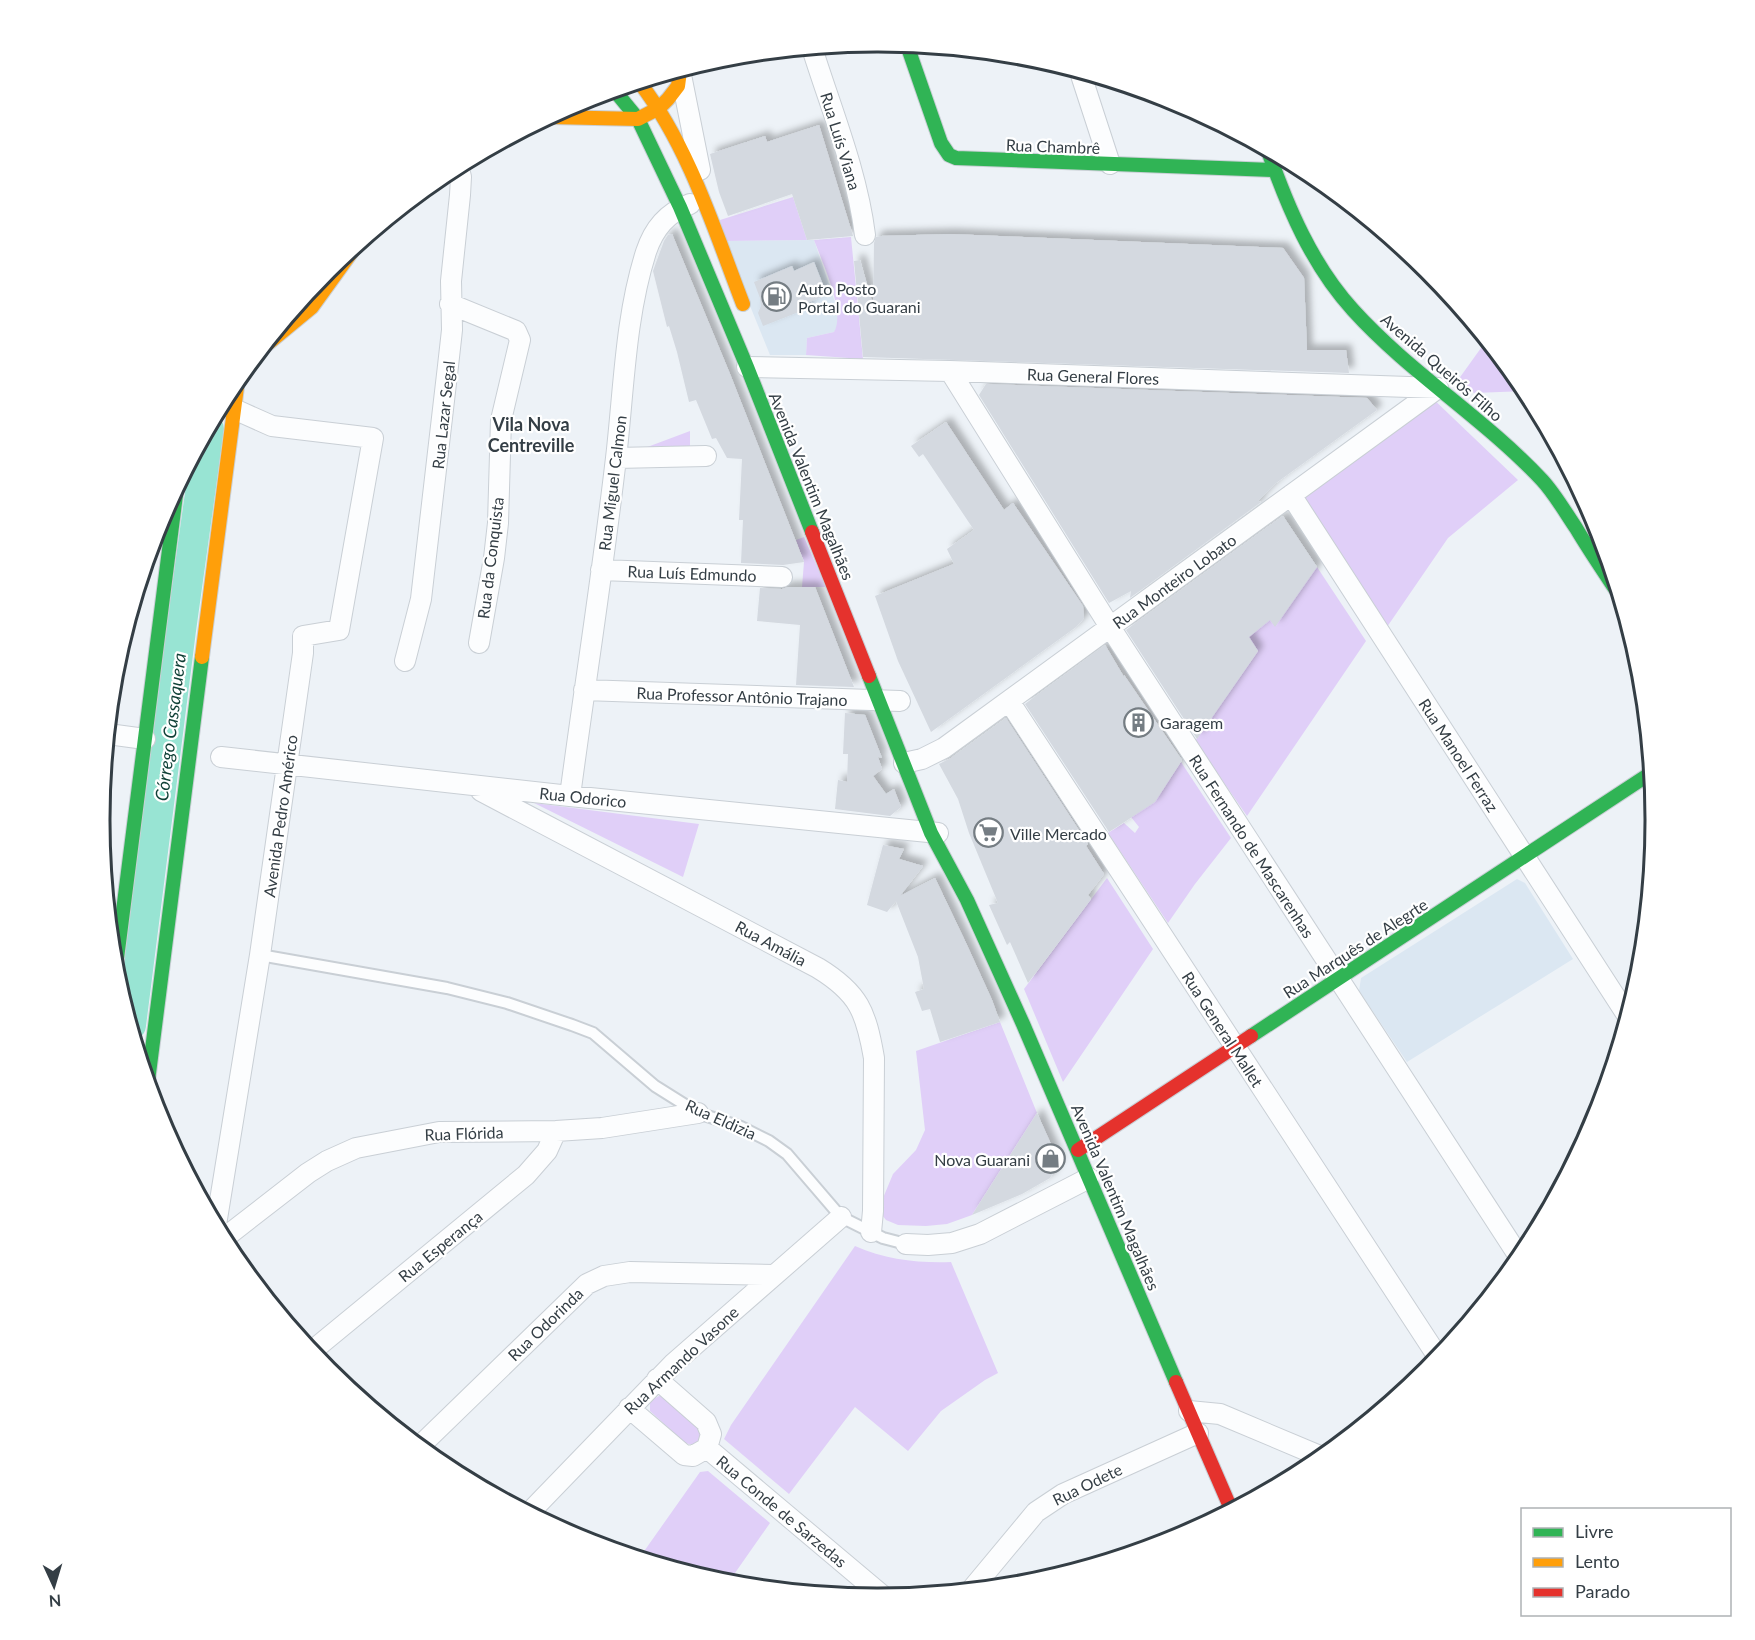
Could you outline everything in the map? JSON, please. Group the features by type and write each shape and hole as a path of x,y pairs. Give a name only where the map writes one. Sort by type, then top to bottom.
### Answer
{"main road":[{"name":"Rua Chambrê","path":"911,53 941,143 949,155 964,159 1275,170"},
{"path":"570,117 638,119 659,108 674,93 680,79"},
{"path":"645,89 659,108 702,199 749,319"},
{"name":"Avenida Valentim Magalhães","path":"620,97 638,119 680,207 747,367 880,701 918,761 940,830 967,900 1078,1150 1228,1502"},
{"name":"Avenida Queirós Filho","path":"1272,162 1288,206 1324,272 1353,309 1545,483 1603,571"},
{"path":"293,322 312,307 328,285"},
{"name":"Avenida Valentim Magalhães","path":"766,362 776,385"},
{"path":"150,1065 235,400"},
{"path":"117,918 145,739 172,517"},
{"name":"Rua Marquês de Alegrte","path":"1078,1150 1643,778"}],"street":[{"name":"Rua Luís Viana","path":"814,55 853,176 865,234"},
{"path":"682,78 702,180 702,199"},
{"path":"1083,81 1110,164"},
{"name":"Rua Lazar Segal","path":"405,661 421,599 450,350 452,330 450,304 461,176"},
{"name":"Rua Miguel Calmon","path":"570,796 602,570 631,316 646,251 658,224 680,207 702,199"},
{"name":"Rua da Conquista","path":"450,304 516,331 520,340 501,420 498,523 479,643"},
{"name":"Rua General Flores","path":"747,367 766,362 950,371 1438,388"},
{"name":"Rua Fernando de Mascarenhas","path":"950,371 1110,627 1514,1249"},
{"name":"Rua Monteiro Lobato","path":"918,761 944,748 1438,388"},
{"name":"Avenida Pedro Américo","path":"218,1212 260,955 303,653 303,636 339,630 373,438 272,426 234,409"},
{"path":"616,458 706,456"},
{"name":"Rua Manoel Ferraz","path":"1292,495 1622,1007"},
{"name":"Rua Luís Edmundo","path":"602,570 782,577"},
{"name":"Rua Professor Antônio Trajano","path":"584,690 880,701 899,698"},
{"name":"Rua General Mallet","path":"1009,701 1433,1350"},
{"path":"115,735 145,739"},
{"name":"Rua Odorico","path":"221,757 570,796 940,830"},
{"name":"Rua Amália","path":"470,785 818,968 851,992 862,1010 870,1034 874,1058 871,1232"},
{"name":"Rua Flórida","path":"231,1233 308,1173 327,1161 356,1148 439,1132 556,1131 602,1128 698,1113"},
{"name":"Rua Esperança","path":"319,1346 526,1175 547,1151 556,1131"},
{"name":"Rua Eldizia","path":"906,1244 952,1243 980,1234 1089,1178"},
{"name":"Rua Armando Vasone","path":"535,1507 657,1379 841,1217"},
{"name":"Rua Odorinda","path":"426,1440 579,1292 597,1278 630,1272 774,1275"},
{"name":"Rua Conde de Sarzedas","path":"629,1407 684,1455 693,1456 707,1448 711,1434 706,1422 657,1379"},
{"path":"1189,1411 1220,1414 1312,1453"},
{"name":"Rua Odete","path":"979,1581 1036,1512 1048,1503 1063,1494 1198,1433"},
{"name":"Rua Conde de Sarzedas","path":"707,1448 873,1588"}],"lane":[{"name":"Rua Eldizia","path":"260,955 447,988 507,1003 572,1024 593,1034 655,1086 698,1113 741,1127 787,1154 841,1217 883,1238 906,1244"}],"shaded area":[{"path":"793,197 807,240 726,241 720,220"},
{"path":"851,237 863,359 806,355 807,338 834,332 837,323 832,287 814,240"},
{"path":"814,240 838,311 838,326 834,332 807,338 806,355 770,355 731,259 726,241"},
{"path":"1481,347 1514,391 1474,393 1458,380"},
{"path":"1429,395 1518,480 1448,538 1387,627 1291,495"},
{"path":"690,431 690,446 642,449"},
{"path":"804,537 826,587 802,587 804,562 796,540"},
{"path":"1317,567 1366,641 1247,816 1195,741 1258,651 1228,610"},
{"path":"1181,762 1231,838 1168,923 1108,833 1124,823 1135,833 1139,827 1131,817 1155,801"},
{"path":"534,803 699,824 683,877"},
{"path":"1107,878 1153,949 1063,1082 1024,989"},
{"path":"1517,879 1525,883 1573,959 1407,1062 1359,991 1361,978"},
{"path":"1000,1022 1037,1113 972,1215 947,1224 926,1226 898,1225 886,1220 878,1210 893,1174 916,1150 925,1130 916,1051"},
{"path":"855,1246 878,1255 902,1260 951,1262 998,1373 941,1411 908,1451 855,1407 789,1494 724,1439 731,1425"},
{"path":"663,1396 700,1429 702,1433 697,1444 685,1443 650,1411 650,1401"},
{"path":"708,1471 770,1523 734,1574 644,1551 700,1472"}],"building":[{"path":"819,125 853,236 807,240 792,194 728,216 719,192 710,154 765,136 767,142"},
{"path":"672,234 804,562 783,565 741,563 743,520 739,520 742,459 727,458 716,438 712,439 696,400 689,402 653,271 664,241 668,235"},
{"path":"950,234 1283,248 1304,278 1307,350 1346,350 1349,373 863,357 854,261 860,260 873,305 876,237"},
{"name":"Auto Posto Portal do Guarani","path":"814,262 827,295 807,303 809,308 763,326 758,313 761,306 760,298 754,282 792,266 794,271"},
{"path":"986,384 1367,398 1377,410 1276,483 1258,501 1261,502 1130,598 1131,591 1109,603 979,395"},
{"path":"946,422 1004,510 1013,503 1083,606 1084,618 1076,627 931,732 898,661 875,596 954,564 947,549 974,530 923,454 919,457 911,446"},
{"path":"1283,516 1317,567 1275,627 1270,620 1249,637 1258,651 1197,739 1126,630"},
{"path":"815,587 854,687 796,685 800,625 757,621 760,588"},
{"path":"1105,645 1124,677 1124,675 1182,760 1155,802 1109,832 1025,704"},
{"path":"845,713 865,715 882,758 878,757 882,769 873,776 886,794 894,789 901,807 890,816 835,809 838,780 847,782 848,754 843,754"},
{"path":"1006,718 1088,844 1086,846 1104,874 1088,895 1091,899 1028,983 1010,942 1007,945 989,905 998,903 969,833 958,799 939,764 951,758"},
{"path":"883,845 904,849 899,859 923,866 900,896 935,878 1000,1022 940,1042 930,1009 922,1011 915,992 924,989 918,957 896,901 887,912 867,905"},
{"path":"1037,1113 1059,1162 1050,1178 1022,1194 972,1215"}],"waterway":[{"name":"Córrego Cassaquera","path":"133,1007 206,449"}],"traffic: fast":[{"path":"910,53 941,143 949,155 956,158 1275,170"},
{"path":"620,97 638,119 680,207 747,367 812,532"},
{"path":"1272,162 1284,194 1313,255 1338,293 1398,354 1520,457 1560,503 1603,569"},
{"path":"120,937 174,514"},
{"path":"150,1064 202,657"},
{"path":"869,676 931,833 967,900 1023,1024 1176,1382"},
{"path":"1251,1036 1643,778"}],"traffic: slow":[{"path":"570,117 638,119 659,108 678,86 679,79"},
{"path":"644,89 673,134 699,189 743,304"},
{"path":"293,322 312,307 329,283"},
{"path":"202,657 235,400"}],"traffic: jam":[{"path":"812,532 869,676"},
{"path":"1078,1150 1251,1036"},
{"path":"1176,1382 1228,1502"}],"place":[{"name":"Auto Posto Portal do Guarani","path":"777,297"},
{"name":"Garagem","path":"1139,722"},
{"name":"Ville Mercado","path":"989,833"},
{"name":"Nova Guarani","path":"1051,1159"}],"district":[{"name":"Vila Nova Centreville","path":"531,434"}]}
